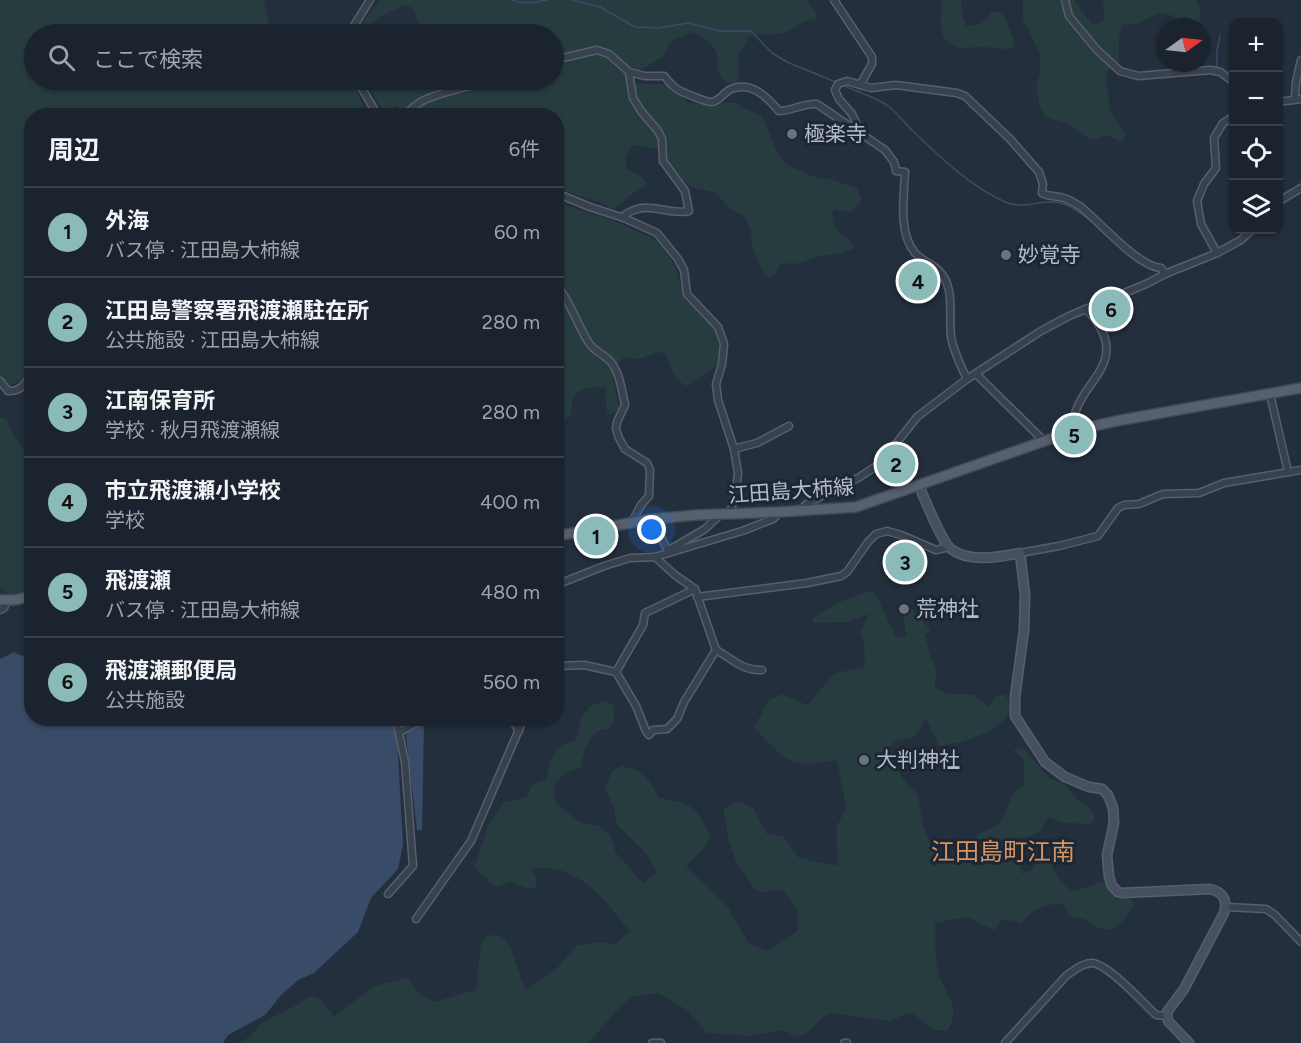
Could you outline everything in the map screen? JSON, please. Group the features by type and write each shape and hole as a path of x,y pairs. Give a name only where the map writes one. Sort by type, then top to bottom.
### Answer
{"main road":[{"name":"江田島大柿線","path":"564,535 652,519 856,507 1073,431 1116,421 1301,388"},
{"path":"919,486 949,547 965,555 978,557 998,557 1020,553 1025,608 1015,716 1045,762 1065,777 1089,787 1102,789 1108,795 1113,808 1114,824 1107,855 1112,886 1122,893 1210,889 1221,893 1225,898 1226,907 1184,989 1167,1016 1173,1027 1190,1043"},
{"path":"4,600 24,597"}],"street":[{"path":"355,24 370,0"},
{"path":"834,0 872,57 872,64 860,85"},
{"path":"1065,0 1069,16 1097,50 1120,71 1138,76 1211,70 1220,72 1229,79"},
{"path":"564,58 597,50 609,54 629,72 645,76 664,76 677,89 710,103 731,90 755,88 779,111 817,104 885,150 894,162 896,171 905,172 907,240 916,254 936,266 946,281 949,292 951,338 967,380"},
{"path":"1283,101 1298,99 1296,82 1301,60"},
{"path":"624,218 626,214 640,208 665,209 679,213 689,211 684,191 663,161 662,139 658,131 633,99 629,72"},
{"path":"860,132 852,114 839,99 835,90 838,84 847,81 879,88 896,86 957,93 964,96 1010,140 1039,172 1043,184 1042,193 1047,196 1061,197 1078,205 1142,260 1163,271"},
{"path":"363,90 373,108"},
{"path":"413,108 419,102 456,90"},
{"path":"1217,253 1202,224 1197,201 1204,184 1216,168 1214,138 1223,123 1229,119"},
{"path":"1283,199 1301,188"},
{"path":"564,196 624,218 657,233 684,270 687,294 718,327 724,344 722,364 716,384 718,400 734,449 738,472 736,491 726,514 669,551"},
{"path":"800,510 808,502 881,463 917,417 967,380 1057,322 1163,271 1217,253 1241,240 1247,234"},
{"path":"564,294 590,345 616,369 626,405 617,423 619,438 625,449 647,463 650,470 649,496 631,523"},
{"path":"1073,431 1077,410 1104,363 1106,353 1104,332 1086,309"},
{"path":"976,374 1044,441"},
{"path":"0,381 8,391 15,391 24,385"},
{"path":"1270,394 1288,472"},
{"path":"734,449 758,443 789,426"},
{"path":"1020,553 1098,536 1119,508 1124,505 1139,504 1163,494 1198,493 1224,483 1301,470"},
{"path":"564,582 630,558 655,557 742,531 773,519 779,512"},
{"path":"652,519 669,551"},
{"path":"697,597 807,583 841,576 876,534 887,531 936,550 949,547"},
{"path":"655,557 695,589 716,650 738,666 751,671 762,670"},
{"path":"616,672 643,625 645,613 695,589"},
{"path":"0,610 4,608 4,600"},
{"path":"564,666 584,665 616,672 636,706 649,735 653,730 667,729 677,719 684,702 716,650"},
{"path":"388,894 413,866 405,762 398,726"},
{"path":"400,732 411,726"},
{"path":"516,726 519,731"},
{"path":"416,919 471,841 521,726"},
{"path":"1226,907 1266,909 1275,915 1301,942"},
{"path":"1005,1043 1066,976 1076,968 1092,963 1104,966 1156,1015 1167,1016"},
{"path":"652,1043 661,1043"}],"green space":[{"path":"0,0 264,0 269,24 24,24 24,90 357,90 364,108 24,108 24,377 0,390"},
{"path":"380,0 806,0 817,14 817,18 802,22 791,30 778,34 748,37 745,46 738,53 737,83 724,81 719,73 716,50 702,36 693,32 675,39 668,46 664,56 632,75 629,82 667,85 688,103 737,103 762,116 778,154 787,165 814,177 834,180 858,189 862,200 851,212 834,210 832,214 836,230 854,245 852,249 838,254 819,256 795,264 782,263 775,275 766,276 759,265 752,245 751,230 745,217 729,208 716,193 689,186 657,149 632,145 626,157 626,168 643,178 647,185 613,210 602,203 564,190 564,108 398,108 396,106 381,108 370,90 564,90 564,24 418,24 413,8 404,5 378,18 372,24 361,24"},
{"path":"939,0 961,0 966,26 981,23 991,12 1000,12 1006,19 1015,46 1011,49 965,48 949,43 942,32 943,2"},
{"path":"1023,0 1074,0 1095,25 1104,20 1103,0 1197,0 1201,12 1200,18 1175,18 1161,14 1140,23 1123,25 1119,38 1119,62 1108,70 1106,80 1110,110 1125,134 1123,142 1106,135 1093,140 1089,139 1070,125 1045,117 1040,107 1036,87 1040,72 1040,54 1023,19"},
{"path":"564,205 612,220 660,244 674,264 686,302 699,309 712,327 719,351 717,365 687,386 676,376 666,354 657,352 639,359 624,357 614,367 613,377 619,409 612,414 607,413 605,387 595,387 576,393 571,416 564,419"},
{"path":"0,417 7,420 13,436 24,449 24,593 11,595 0,586"},
{"path":"871,591 876,595 896,637 907,637 905,613 912,609 928,627 930,632 925,635 936,669 935,688 951,694 973,695 988,707 997,695 1005,695 1010,705 1008,715 1000,724 975,737 949,745 939,746 926,719 914,737 894,742 887,753 904,780 918,795 923,825 934,853 952,860 968,853 977,835 1000,823 1014,793 1024,785 1024,760 1014,751 1017,747 1022,747 1049,778 1065,784 1095,816 1091,824 1066,823 1048,817 1036,835 1014,838 1022,874 1032,870 1036,860 1040,857 1052,864 1057,876 1072,891 1106,882 1116,893 1130,897 1134,904 1119,925 1109,930 1102,929 1085,920 1070,916 1064,904 1040,908 1021,923 1003,919 994,930 967,917 935,923 937,969 953,1008 952,1022 947,1031 935,1030 910,1012 890,1021 831,1013 823,1017 806,1034 797,1037 783,1030 748,1036 707,1033 687,1010 658,993 632,997 617,1010 589,1043 238,1043 250,1037 261,1023 310,996 318,997 334,1016 375,986 407,978 421,995 434,1002 476,990 481,943 488,935 501,936 510,946 525,990 558,967 576,946 596,942 616,944 629,931 597,893 578,878 552,868 531,869 537,879 535,888 527,889 512,881 496,887 474,868 488,826 504,802 526,798 533,784 546,780 554,754 562,746 576,740 583,714 592,705 607,701 614,706 614,721 610,728 596,733 588,742 580,768 565,773 553,787 555,802 580,822 599,826 610,835 616,853 643,883 657,873 647,854 617,824 613,805 605,789 612,771 622,766 636,770 648,780 659,798 691,807 696,811 710,835 707,845 686,866 727,906 750,945 769,951 798,930 797,909 783,890 762,892 754,888 736,861 729,842 723,809 738,802 753,808 767,834 784,837 799,858 838,866 836,828 846,808 837,760 810,764 794,762 778,752 754,727 769,700 782,694 807,705 834,674 865,666 864,643 860,632 870,614 847,622 812,623 813,617 842,601"}],"water":[{"path":"14,652 24,656 24,726 393,726 397,737 403,845 398,869 371,898 358,932 314,973 298,980 282,994 265,1015 228,1035 223,1043 0,1043 0,659"},
{"path":"417,726 424,726 422,830 417,830 406,735"}],"waterway":[{"path":"512,0 525,3 547,0"},
{"path":"572,0 600,7 635,27 659,28 688,23 720,31 751,31 772,53 787,62 838,83"},
{"path":"1217,68 1220,36"},
{"path":"842,85 888,106 945,161 992,196 1017,205 1049,202 1064,204 1083,215 1126,252"},
{"path":"1283,194 1301,184"},
{"path":"1235,240 1242,234"},
{"path":"1216,250 1228,244"},
{"path":"1134,258 1152,270 1158,271"},
{"path":"1166,269 1190,261"}],"place":[{"name":"極楽寺","path":"792,134"},
{"name":"妙覚寺","path":"1006,255"},
{"name":"市立飛渡瀬小学校","path":"918,281"},
{"name":"飛渡瀬郵便局","path":"1111,309"},
{"name":"飛渡瀬","path":"1074,435"},
{"name":"江田島警察署飛渡瀬駐在所","path":"896,464"},
{"name":"外海","path":"596,536"},
{"name":"江南保育所","path":"905,562"},
{"name":"荒神社","path":"904,609"},
{"name":"大判神社","path":"864,760"}],"district":[{"name":"江田島町江南","path":"1003,852"}]}
